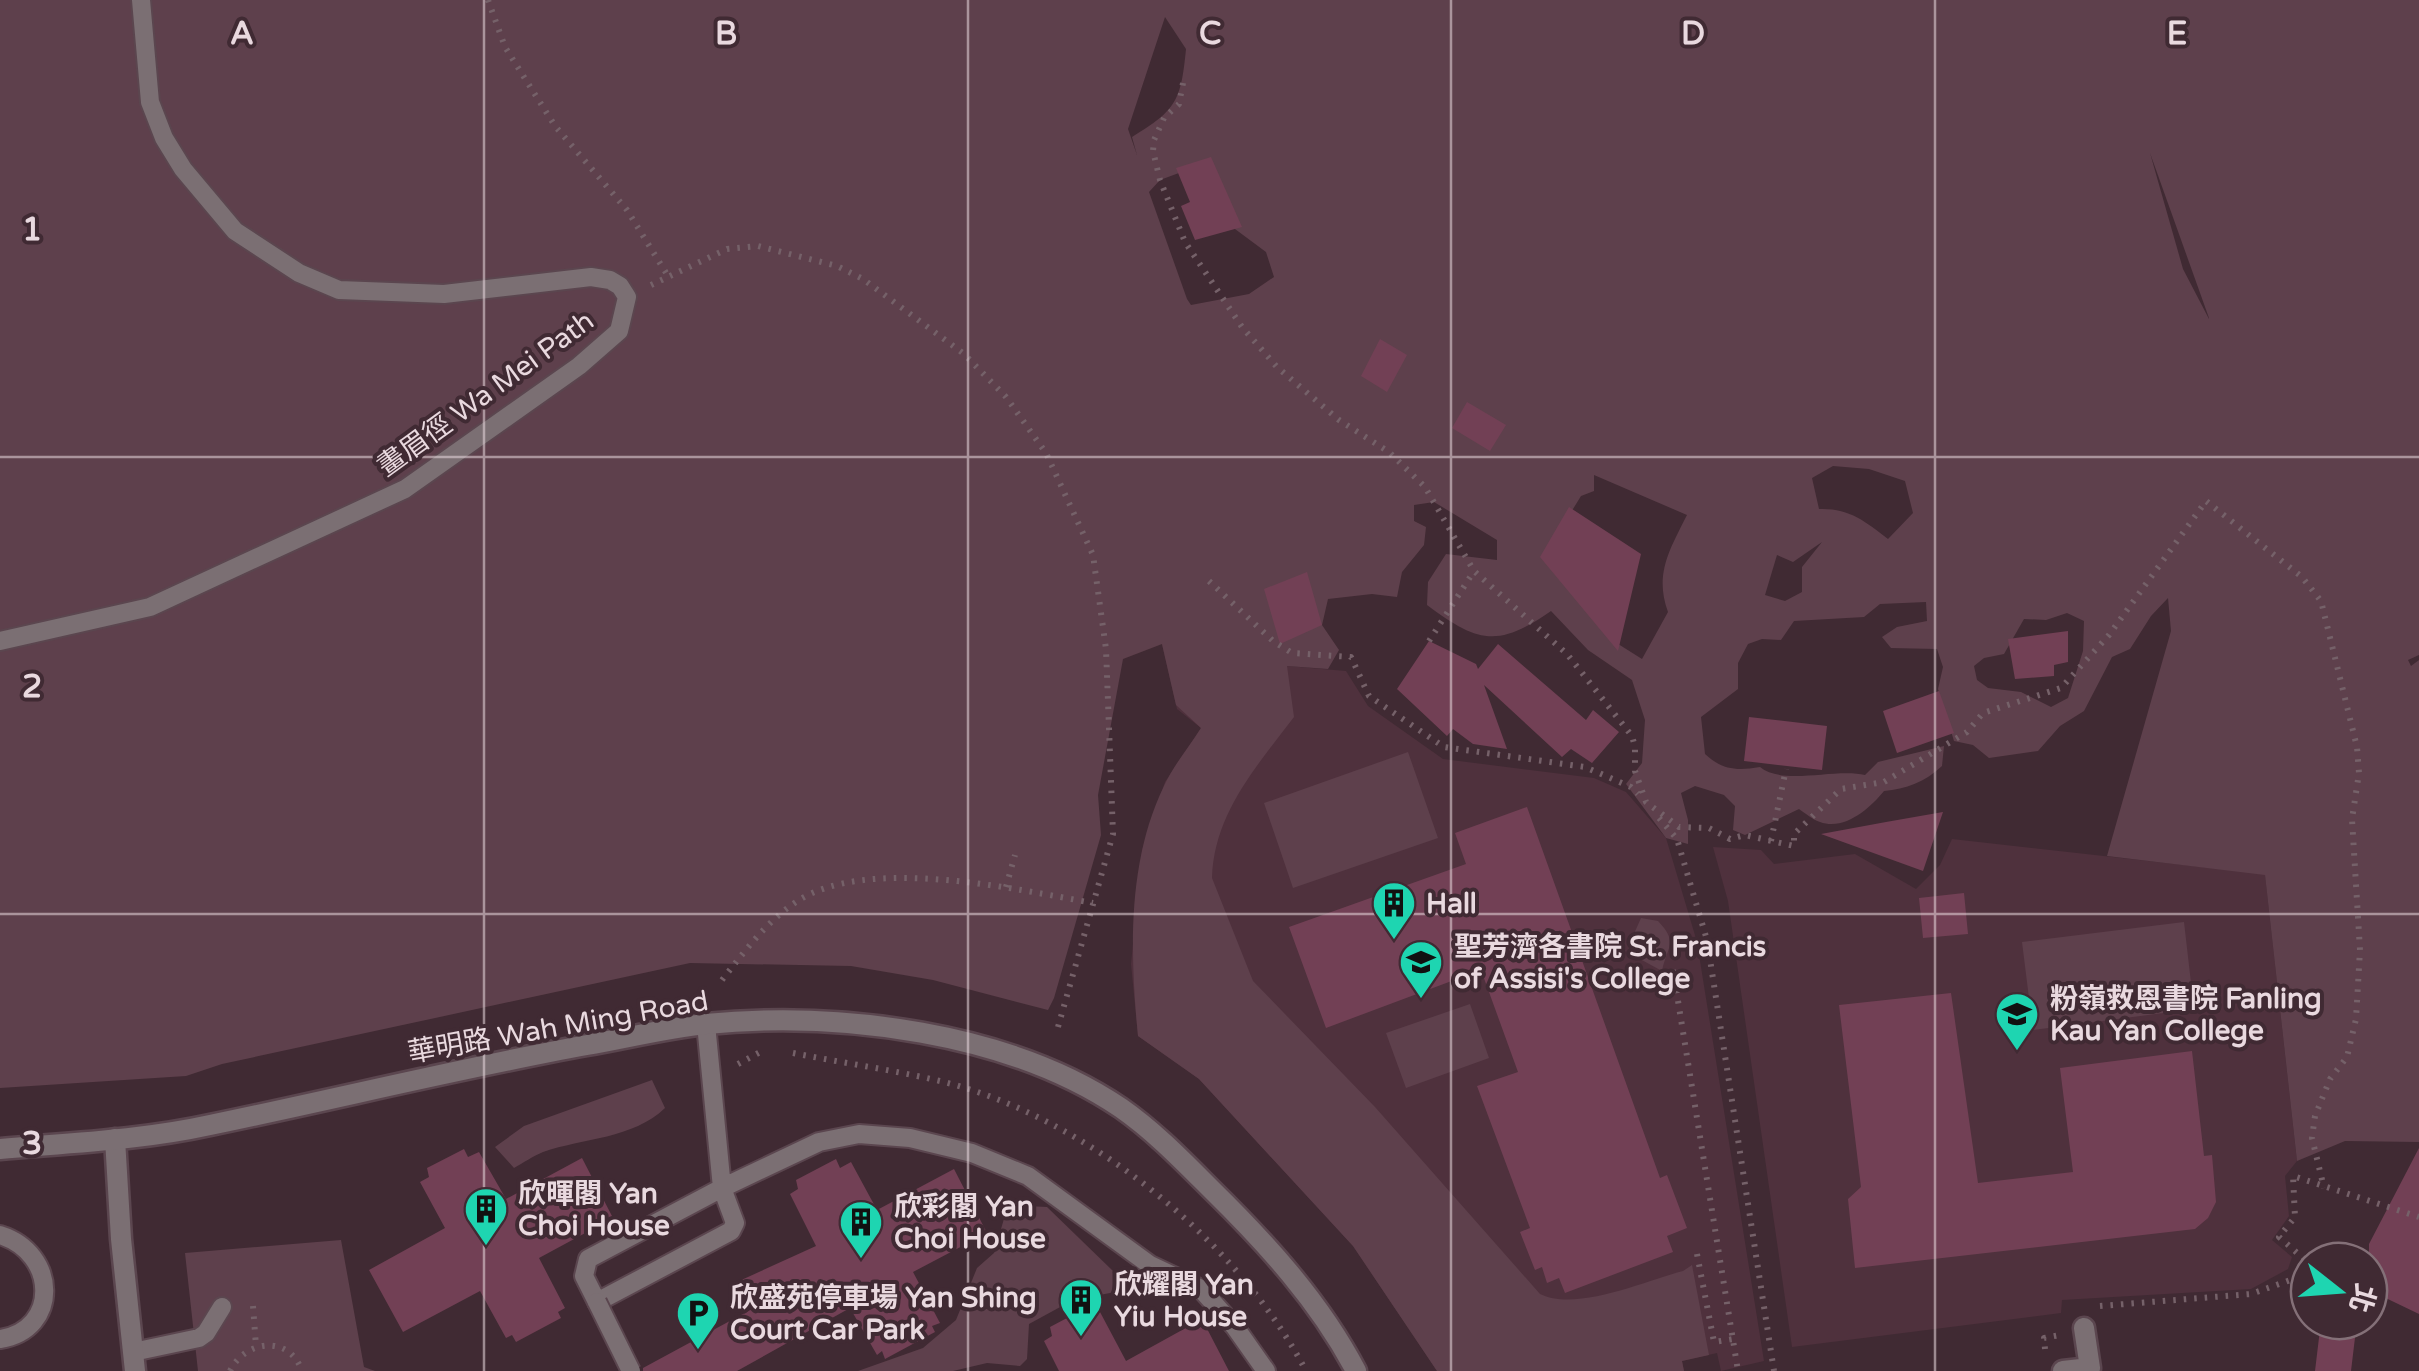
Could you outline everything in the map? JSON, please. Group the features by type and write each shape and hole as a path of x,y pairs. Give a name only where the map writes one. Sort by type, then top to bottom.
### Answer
{"street":[{"name":"華明路 Wah Ming Road","path":"0,1149 205,1126 474,1066 706,1024 792,1021 951,1036 1010,1054 1075,1081 1158,1136 1293,1275 1356,1371"},
{"path":"115,1138 134,1361"},
{"path":"2062,1371 2090,1368 2080,1323"}],"lane":[{"name":"畫眉徑 Wa Mei Path","path":"0,641 150,607 406,489 579,366 620,331 626,297 620,286 610,280 591,277 444,294 339,290 299,273 235,231 183,169 164,138 150,102 140,0"},
{"path":"597,1302 731,1231 735,1222 722,1188 706,1024"},
{"path":"630,1371 584,1276 588,1259 819,1142 858,1134 910,1138 972,1154 1028,1176 1150,1265 1202,1290 1266,1371"},
{"path":"0,1235 29,1249 44,1280 44,1298 36,1316 24,1329 0,1338"},
{"path":"134,1361 206,1334 222,1306"}],"path":[{"path":"488,0 505,47 555,126 627,210 668,276"},
{"path":"1183,83 1179,104 1158,128 1153,151 1184,242 1242,327 1277,368 1339,420 1389,452 1424,487 1474,571 1567,654 1620,718 1635,746 1635,771 1646,802 1679,828 1709,828 1730,839 1745,835 1794,846 1794,834 1841,789 1884,782 1967,732 1983,714 2061,688 2109,635 2206,501 2302,578 2321,601 2359,772 2352,819 2360,950 2356,1019 2348,1057 2330,1079 2315,1116 2314,1160 2324,1188"},
{"path":"626,297 726,249 758,246 836,266 863,279 964,354 1006,397 1046,452 1093,555 1106,649 1112,834 1058,1027"},
{"path":"1429,641 1474,571"},
{"path":"1209,581 1292,654 1351,656 1370,696 1444,747 1585,768 1631,786 1676,838 1708,940 1774,1371"},
{"path":"1772,841 1786,770"},
{"path":"1006,888 1015,855"},
{"path":"722,980 763,927 800,899 852,880 916,879 1006,888 1093,903"},
{"path":"1674,970 1738,1371"},
{"path":"2044,1338 2080,1323 2252,1294 2299,1277 2304,1259 2279,1237 2295,1216 2293,1176 2419,1217"},
{"path":"1697,1254 1714,1342 1733,1339"},
{"path":"253,1306 256,1346"},
{"path":"230,1371 244,1351 256,1346 280,1347 292,1353 302,1371"}],"shaded area":[{"path":"0,0 2419,0 2419,655 2408,660 2411,666 2419,660 2419,1142 2345,1141 2297,1161 2265,875 2107,856 2171,631 2168,598 2130,649 2112,657 2084,711 2060,726 2038,751 1989,758 1973,745 1954,741 1938,689 1943,667 1937,649 1891,648 1882,637 1897,627 1927,621 1926,602 1880,604 1864,617 1794,621 1781,640 1762,639 1748,644 1738,663 1738,689 1701,717 1705,754 1718,763 1737,769 1760,767 1782,775 1865,775 1878,762 1944,746 1942,766 1915,784 1884,791 1848,821 1820,822 1799,809 1745,835 1733,830 1735,806 1724,795 1695,786 1681,793 1688,820 1688,844 1666,838 1626,784 1642,763 1645,720 1632,680 1588,650 1551,611 1516,631 1488,636 1460,627 1427,605 1428,582 1446,554 1497,560 1497,540 1434,502 1414,505 1414,521 1426,527 1424,545 1402,572 1397,597 1372,594 1328,599 1322,625 1339,650 1328,669 1287,666 1294,717 1252,772 1229,811 1220,832 1212,878 1253,981 1375,1107 1540,1294 1555,1299 1591,1297 1683,1271 1692,1265 1709,1355 1682,1361 1684,1371 1437,1371 1353,1246 1199,1079 1138,1036 1133,941 1143,846 1164,786 1201,728 1176,705 1162,644 1123,659 1098,795 1101,835 1048,1010 933,980 851,966 690,963 222,1064 186,1076 0,1088","holes":["1165,17 1186,49 1179,92 1168,111 1132,137 1137,155 1128,129","2150,153 2209,318 2183,269","1187,170 1214,181 1235,229 1266,252 1274,277 1249,294 1191,305 1149,192 1160,180","1833,466 1869,469 1905,481 1913,513 1888,539 1848,513 1819,509 1812,478","1594,475 1687,515 1663,574 1668,612 1642,659 1615,642 1565,522 1581,496 1594,491","1822,542 1802,567 1802,592 1785,601 1765,595 1777,555 1793,562","2067,613 2084,621 2083,651 2068,698 2051,707 2021,692 1988,688 1977,680 1974,666 1984,658 2004,654 2024,619 2046,620"]},
{"name":"聖芳濟各書院 St. Francis of Assisi's College","path":"1149,588 1212,598 1287,666 1346,671 1368,706 1443,759 1594,778 1626,792 1666,838 1697,942 1764,1361 1721,1371 1717,1353 1682,1361 1684,1371 1437,1371 1353,1246 1199,1079 1138,1036 1131,964 1142,850 1165,782 1201,728 1177,709"},
{"path":"1408,752 1438,838 1293,888 1264,803"},
{"name":"粉嶺救恩書院 Fanling Kau Yan College","path":"1952,839 2265,874 2297,1161 2285,1176 2289,1216 2272,1240 2289,1254 2288,1269 2251,1289 2062,1300 2061,1313 1792,1347 1728,901 1713,847 1761,850 1774,864 1855,854 1916,889 1940,865"},
{"path":"1641,918 1658,921 1670,940 1662,971 1640,959 1633,936"},
{"path":"2184,922 2194,1009 2033,1030 2022,942"},
{"path":"1470,1004 1489,1058 1406,1088 1386,1033"},
{"path":"652,1080 665,1108 638,1126 543,1152 514,1168 495,1147 524,1126"},
{"path":"1008,1205 1047,1207 1113,1271 1126,1290 1073,1300 1029,1324 1027,1359 1020,1366 987,1363 953,1371 858,1371 923,1348 956,1320 977,1268 994,1253"},
{"path":"341,1240 364,1367 375,1371 198,1371 185,1253"}],"building":[{"path":"1211,157 1242,227 1195,240 1181,206 1190,202 1176,168"},
{"path":"1380,339 1407,355 1387,392 1361,376"},
{"path":"1467,402 1506,425 1490,451 1452,428"},
{"path":"1569,507 1641,554 1618,651 1540,557"},
{"path":"1307,572 1322,625 1280,644 1264,589"},
{"path":"2068,631 2068,662 2054,665 2054,676 2015,679 2008,639"},
{"path":"1429,641 1476,664 1478,669 1498,644 1586,720 1593,710 1619,732 1592,763 1571,749 1562,757 1484,685 1507,749 1473,744 1453,729 1447,736 1397,689"},
{"path":"1939,691 1954,733 1897,753 1883,711"},
{"path":"1749,717 1827,726 1822,770 1744,761"},
{"path":"1527,807 1660,1178 1667,1175 1687,1228 1667,1236 1673,1252 1565,1293 1559,1278 1547,1283 1542,1267 1535,1270 1520,1232 1530,1228 1477,1086 1518,1072 1481,970 1326,1028 1289,927 1466,864 1455,833"},
{"path":"1943,812 1923,871 1821,834 1886,822"},
{"path":"1964,893 1968,934 1923,938 1919,898"},
{"path":"1951,993 1978,1183 2073,1172 2060,1068 2192,1051 2204,1156 2212,1155 2216,1202 2208,1218 2195,1229 1855,1268 1848,1199 1861,1187 1839,1005"},
{"path":"2419,1148 2419,1314 2389,1300 2389,1241 2371,1241"},
{"name":"欣暉閣 Yan Choi House","path":"464,1149 468,1157 479,1152 506,1199 582,1158 613,1218 539,1258 565,1308 558,1312 561,1318 516,1342 512,1335 506,1338 480,1291 403,1332 369,1270 445,1228 420,1182 429,1177 427,1168"},
{"name":"欣彩閣 Yan Choi House","path":"836,1159 840,1168 851,1162 877,1210 954,1169 987,1233 913,1272 940,1323 932,1326 935,1332 885,1359 882,1351 877,1355 850,1308 737,1371 643,1371 752,1309 737,1282 816,1246 790,1194 798,1189 796,1180"},
{"path":"1084,1309 1088,1318 1100,1312 1126,1361 1202,1319 1229,1371 1059,1371 1044,1341 1052,1336 1050,1327"},
{"path":"2319,1341 2355,1341 2351,1371 2315,1371"}],"place":[{"name":"Hall","path":"1394,941"},
{"name":"聖芳濟各書院 St. Francis of Assisi's College","path":"1421,1000"},
{"name":"粉嶺救恩書院 Fanling Kau Yan College","path":"2017,1052"},
{"name":"欣暉閣 Yan Choi House","path":"486,1247"},
{"name":"欣彩閣 Yan Choi House","path":"861,1260"},
{"name":"欣耀閣 Yan Yiu House","path":"1081,1338"},
{"name":"欣盛苑停車場 Yan Shing Court Car Park","path":"698,1351"}]}
